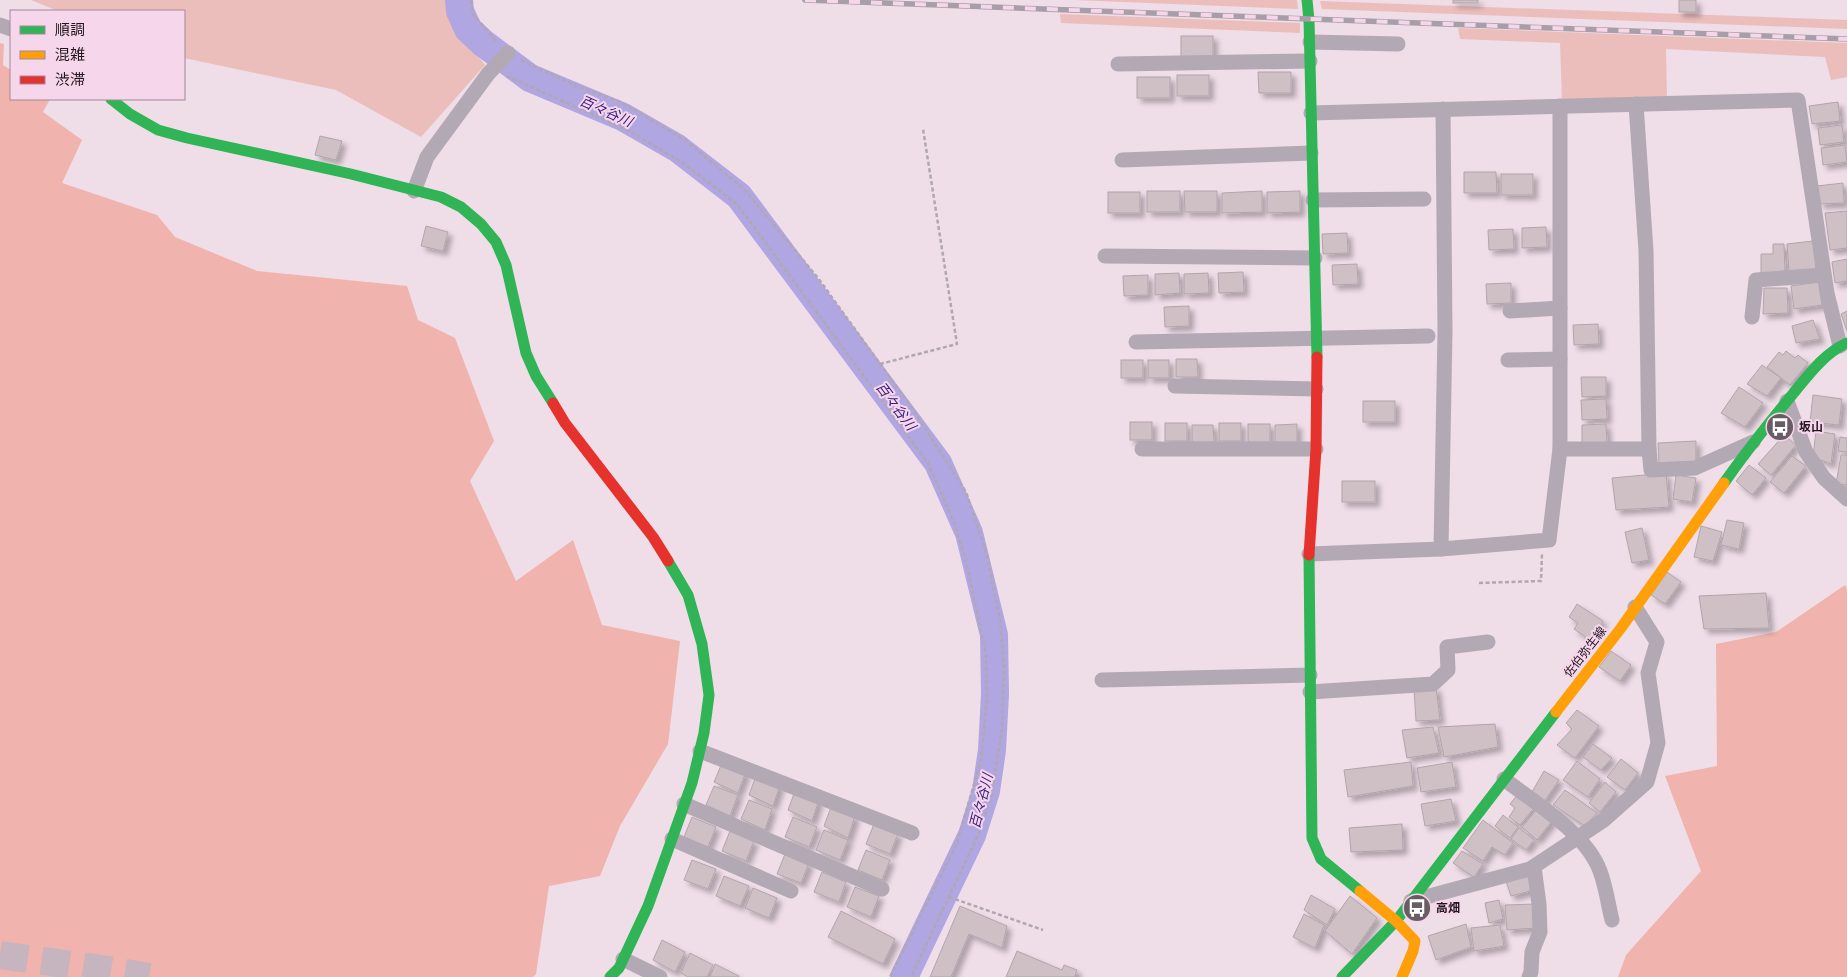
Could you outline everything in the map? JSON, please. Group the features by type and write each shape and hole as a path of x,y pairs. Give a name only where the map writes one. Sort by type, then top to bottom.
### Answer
{"street":[{"path":"1307,0 1310,42 1311,153 1317,338 1316,450 1309,554 1312,838 1321,859 1396,921 1415,941 1415,952 1403,971 1402,977"},
{"path":"1310,42 1398,44"},
{"path":"414,191 427,157 490,72 508,52"},
{"path":"1118,64 1310,61"},
{"path":"111,100 130,114 158,130 351,174 441,197 461,207 481,224 496,242 506,265 526,353 536,376 565,423 653,537 688,595 702,644 709,695 704,733 692,783 648,906 619,968 610,977"},
{"path":"1311,113 1798,100 1824,275 1843,345"},
{"path":"1636,104 1646,251 1649,450 1651,470 1695,468 1753,442"},
{"path":"1309,554 1441,549 1549,540 1560,449 1560,106"},
{"path":"1441,549 1445,331 1443,109"},
{"path":"1122,160 1311,153"},
{"path":"1313,200 1424,199"},
{"path":"1105,256 1315,258"},
{"path":"1752,317 1756,280 1824,275"},
{"path":"1510,311 1560,308"},
{"path":"1136,342 1428,336"},
{"name":"佐伯弥生線","path":"1342,977 1396,921 1635,608 1753,442 1815,368 1843,345"},
{"path":"1508,360 1560,359"},
{"path":"1175,386 1316,389"},
{"path":"1787,401 1806,452 1824,478 1847,499"},
{"path":"1142,449 1316,450"},
{"path":"1560,449 1649,450"},
{"path":"1411,901 1530,869 1604,820 1647,782 1658,743 1648,673 1657,642 1635,608"},
{"path":"1310,692 1433,684 1448,670 1447,647 1488,642"},
{"path":"1102,680 1310,675"},
{"path":"700,751 912,833"},
{"path":"1504,779 1579,837 1593,856 1600,872 1612,920"},
{"path":"684,804 882,889"},
{"path":"672,839 792,891"},
{"path":"1529,977 1532,952 1540,932 1539,904 1534,866"},
{"path":"623,959 660,977"}],"path":[{"path":"471,0 473,14 508,52 546,72 621,102 686,141 744,189 818,278 914,411 966,492 986,555 1000,620 1004,667 1002,729 991,798 979,833 911,977"},
{"path":"490,72 629,131 680,161 736,204 928,463 954,522 966,561 986,654 987,699 981,760 957,843 890,977"},
{"path":"880,364 957,344 923,129"},
{"path":"1479,583 1541,581 1542,540"},
{"path":"949,897 1043,930"}],"shaded area":[{"path":"31,0 447,0 454,25 485,65 421,137 336,90 185,58 185,10 56,10"},
{"path":"1073,0 1297,0 1298,9"},
{"path":"1320,1 1847,20 1847,29 1322,9"},
{"path":"1060,14 1300,23 1300,33 1061,23"},
{"path":"1458,28 1847,43 1847,77 1831,80 1825,57 1666,49 1667,98 1562,102 1560,43 1460,39"},
{"path":"0,43 4,44 3,65 10,69 10,100 49,100 43,112 82,140 62,183 157,215 175,237 257,271 407,286 418,320 455,338 494,441 470,481 516,581 573,540 602,625 680,641 668,744 620,826 600,876 549,886 536,974 533,977 0,977"},
{"path":"1845,585 1847,589 1847,977 1618,977 1626,955 1701,871 1665,776 1717,766 1716,644 1776,632"}],"building":[{"path":"1453,0 1478,0 1478,3 1453,3"},
{"path":"1679,0 1696,0 1696,12 1679,12"},
{"path":"1181,36 1213,36 1213,57 1181,57"},
{"path":"1258,72 1291,72 1291,93 1259,93"},
{"path":"1177,75 1209,75 1209,96 1177,96"},
{"path":"1137,77 1170,77 1170,98 1137,98"},
{"path":"1838,102 1840,121 1812,124 1809,106"},
{"path":"1842,125 1844,142 1820,145 1818,128"},
{"path":"320,136 342,141 336,160 315,155"},
{"path":"1845,145 1847,162 1823,165 1821,148"},
{"path":"1464,172 1496,172 1497,193 1464,193"},
{"path":"1501,174 1533,174 1533,195 1501,195"},
{"path":"1843,183 1844,203 1820,204 1817,186"},
{"path":"1147,191 1180,191 1180,212 1147,212"},
{"path":"1184,191 1217,191 1217,212 1185,212"},
{"path":"1262,191 1262,212 1222,213 1222,193"},
{"path":"1300,191 1300,212 1267,213 1267,192"},
{"path":"1108,192 1140,192 1140,213 1108,213"},
{"path":"1847,211 1847,248 1830,250 1825,213"},
{"path":"426,226 448,232 443,251 421,246"},
{"path":"1546,227 1547,247 1522,248 1522,228"},
{"path":"1513,229 1514,249 1489,250 1488,230"},
{"path":"1347,233 1348,253 1323,254 1322,234"},
{"path":"1813,241 1816,269 1789,271 1787,244"},
{"path":"1773,244 1784,244 1785,272 1761,273 1761,254 1773,254"},
{"path":"1847,259 1847,281 1835,283 1832,262"},
{"path":"1357,264 1358,284 1333,285 1332,265"},
{"path":"1243,272 1244,292 1219,293 1218,273"},
{"path":"1179,273 1180,293 1155,295 1155,274"},
{"path":"1208,273 1209,293 1184,294 1184,274"},
{"path":"1148,275 1148,295 1124,296 1123,276"},
{"path":"1819,282 1822,305 1794,309 1791,286"},
{"path":"1511,283 1511,303 1487,304 1486,284"},
{"path":"1764,288 1787,288 1788,313 1763,314"},
{"path":"1189,306 1189,326 1165,327 1164,307"},
{"path":"1847,311 1847,331 1841,314"},
{"path":"1813,320 1820,339 1796,343 1792,326"},
{"path":"1598,324 1599,344 1574,345 1573,325"},
{"path":"1786,351 1795,358 1798,355 1808,363 1790,385 1767,367 1779,352 1783,355"},
{"path":"1176,359 1197,359 1198,377 1176,377"},
{"path":"1121,360 1143,360 1143,378 1121,378"},
{"path":"1148,360 1169,360 1169,378 1148,378"},
{"path":"1762,365 1781,378 1767,396 1747,384"},
{"path":"1581,377 1606,377 1606,396 1582,397"},
{"path":"1739,387 1763,403 1745,427 1721,413"},
{"path":"1813,395 1842,399 1839,425 1810,422"},
{"path":"1606,399 1607,419 1582,420 1581,400"},
{"path":"1363,401 1395,401 1395,422 1363,422"},
{"path":"1130,422 1152,422 1152,440 1130,440"},
{"path":"1165,423 1187,423 1187,441 1165,441"},
{"path":"1219,423 1241,423 1241,441 1219,441"},
{"path":"1248,424 1270,424 1270,442 1248,442"},
{"path":"1297,424 1297,442 1275,442 1275,425"},
{"path":"1606,424 1607,444 1582,445 1582,425"},
{"path":"1192,425 1213,425 1214,442 1192,442"},
{"path":"1816,431 1835,434 1831,464 1813,457"},
{"path":"1784,435 1796,445 1771,475 1758,464"},
{"path":"1840,437 1847,438 1847,452 1838,451"},
{"path":"1696,441 1696,463 1659,464 1658,443"},
{"path":"1841,455 1847,455 1847,485 1836,484"},
{"path":"1792,456 1806,466 1784,493 1770,482"},
{"path":"1749,465 1766,478 1752,495 1736,481"},
{"path":"1666,473 1669,507 1616,510 1612,478"},
{"path":"1676,475 1696,478 1692,502 1673,499"},
{"path":"1342,481 1375,481 1375,502 1342,502"},
{"path":"1727,520 1744,523 1739,549 1721,545"},
{"path":"1701,526 1722,532 1713,561 1694,557"},
{"path":"1642,528 1649,560 1632,563 1625,532"},
{"path":"1667,572 1681,582 1665,604 1651,595"},
{"path":"1766,593 1769,628 1704,629 1699,596"},
{"path":"1577,604 1603,621 1590,640 1574,629 1578,623 1569,617"},
{"path":"1611,651 1631,665 1620,681 1599,667"},
{"path":"1436,687 1440,720 1416,721 1414,689"},
{"path":"1577,710 1599,726 1575,758 1557,745 1572,729 1566,723"},
{"path":"1495,724 1498,747 1444,757 1438,727"},
{"path":"1433,727 1439,753 1407,758 1402,730"},
{"path":"1593,744 1612,758 1601,770 1583,757"},
{"path":"1621,759 1638,773 1625,790 1607,777"},
{"path":"1577,761 1600,779 1588,797 1563,780"},
{"path":"1411,762 1413,786 1348,797 1344,770"},
{"path":"1452,762 1456,787 1421,792 1417,768"},
{"path":"722,763 746,772 738,793 714,782"},
{"path":"1544,771 1559,780 1544,802 1532,792"},
{"path":"756,776 780,785 773,806 749,795"},
{"path":"1605,782 1616,792 1600,812 1589,803"},
{"path":"714,786 738,795 730,816 706,805"},
{"path":"1565,790 1597,813 1585,826 1553,805"},
{"path":"795,791 819,800 812,821 788,810"},
{"path":"1518,794 1535,807 1520,825 1509,817 1515,808 1510,804"},
{"path":"1451,799 1456,821 1425,826 1421,804"},
{"path":"749,800 772,809 765,830 741,819"},
{"path":"831,807 855,816 848,838 824,826"},
{"path":"1538,808 1553,820 1537,840 1522,827"},
{"path":"1503,815 1518,827 1510,838 1495,826"},
{"path":"692,817 716,827 708,847 684,837"},
{"path":"793,817 817,827 809,847 785,837"},
{"path":"1483,820 1513,843 1505,855 1492,847 1483,861 1463,848"},
{"path":"874,824 898,834 890,854 866,844"},
{"path":"1402,824 1403,850 1351,852 1349,828"},
{"path":"1519,828 1534,840 1526,850 1511,839"},
{"path":"824,830 848,840 840,860 816,850"},
{"path":"730,831 754,841 746,861 722,851"},
{"path":"866,850 890,860 882,880 858,870"},
{"path":"1462,851 1483,864 1474,877 1453,863"},
{"path":"785,854 809,863 801,883 777,874"},
{"path":"692,860 716,869 708,889 684,880"},
{"path":"1529,871 1534,890 1511,896 1505,878"},
{"path":"822,872 846,882 839,902 814,892"},
{"path":"724,876 749,886 740,906 716,896"},
{"path":"855,887 879,896 871,917 847,907"},
{"path":"753,888 777,898 769,918 745,908"},
{"path":"1311,895 1335,909 1327,925 1304,910"},
{"path":"1350,896 1377,918 1352,954 1325,931"},
{"path":"1499,900 1503,919 1489,923 1485,903"},
{"path":"1534,904 1536,928 1507,930 1505,905"},
{"path":"960,906 1007,926 1002,948 969,934 951,977 930,977"},
{"path":"841,911 895,939 883,964 828,937"},
{"path":"1304,914 1324,925 1315,948 1293,937"},
{"path":"1466,924 1471,947 1436,960 1428,936"},
{"path":"1500,925 1504,946 1474,951 1471,928"},
{"path":"662,940 685,952 675,972 653,960"},
{"path":"1017,951 1062,970 1064,965 1077,970 1075,976 1078,977 1006,977"},
{"path":"690,953 713,965 707,977 688,977 681,973"},
{"path":"715,964 739,976 710,977"}],"waterway":[{"name":"百々谷川","path":"459,0 460,11 468,29 483,43 530,78 623,117 677,148 739,196 938,463 969,533 994,635 995,694 992,750 986,791 972,835 904,977"}],"tunnel":[{"path":"0,955 149,977"}],"railway":[{"path":"805,0 1847,39"}],"traffic: fast":[{"path":"1307,0 1317,357"},
{"path":"112,100 130,114 158,130 351,174 441,197 461,207 481,224 496,242 506,265 526,353 536,376 553,403"},
{"path":"1724,483 1810,373 1823,359 1847,343"},
{"path":"1309,555 1312,838 1321,859 1360,891"},
{"path":"610,977 619,968 648,906 692,783 704,733 709,695 702,644 688,595 668,561"},
{"path":"1342,977 1396,921 1556,712"}],"traffic: slow":[{"path":"1556,712 1621,628 1724,483"},
{"path":"1360,891 1396,921 1415,941 1413,951 1402,977"}],"traffic: jam":[{"path":"1309,555 1316,449 1317,357"},
{"path":"553,403 565,423 653,537 668,561"}],"place":[{"name":"坂山","path":"1780,427"},
{"name":"高畑","path":"1417,908"}]}
